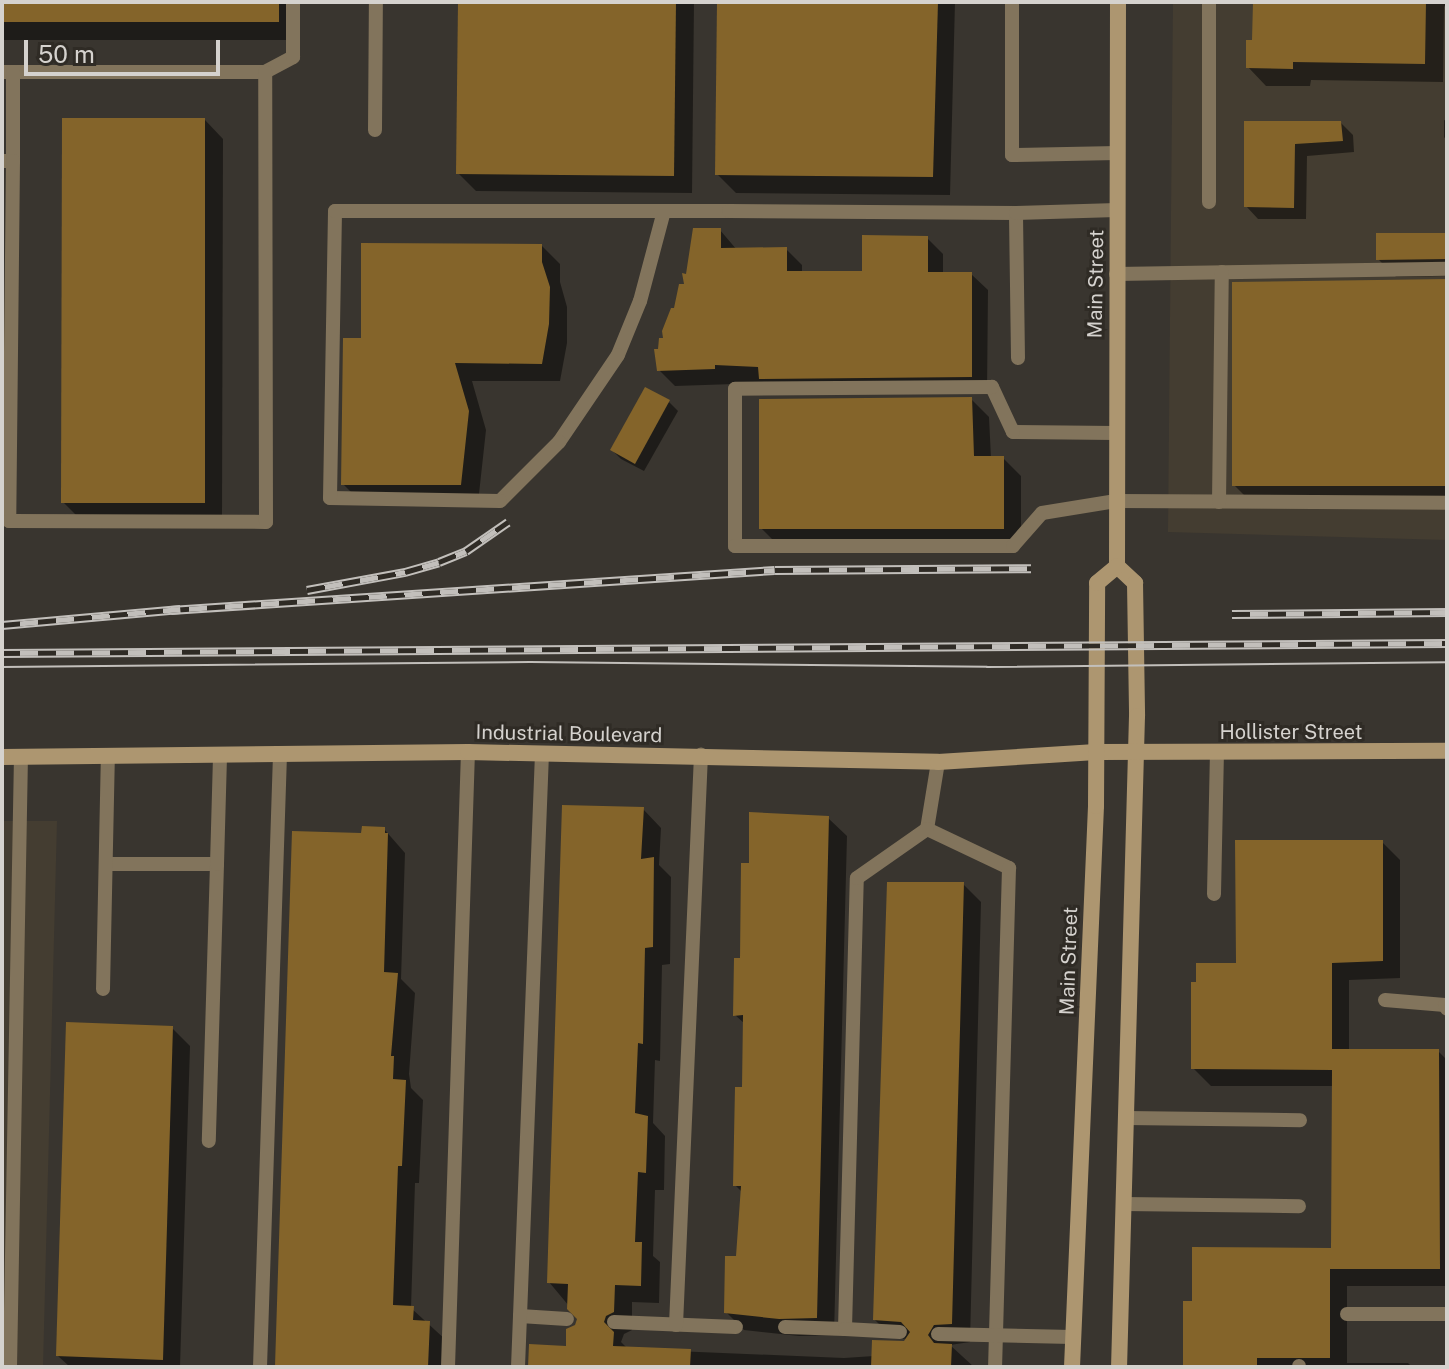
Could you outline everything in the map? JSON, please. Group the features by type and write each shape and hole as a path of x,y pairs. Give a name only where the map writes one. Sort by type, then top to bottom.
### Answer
{"main road":[{"name":"Main Street","path":"1118,2 1117,566 1135,583 1135,752 1119,1367"},
{"name":"Main Street","path":"1072,1367 1096,752 1097,583 1117,566"},
{"name":"Hollister Street","path":"1135,752 1447,751"},
{"name":"Industrial Boulevard","path":"2,757 468,752 938,762 1135,752"}],"lane":[{"path":"265,72 266,522 9,521 8,72 265,72 293,57 293,2"},
{"path":"375,130 376,2"},
{"path":"1012,2 1012,155 1117,153"},
{"path":"1209,2 1209,202"},
{"path":"664,211 640,301 618,355 559,442 500,501 330,498 335,211 664,211 1016,213 1117,210"},
{"path":"1016,213 1018,358"},
{"path":"1116,274 1447,269"},
{"path":"1219,502 1222,272"},
{"path":"1115,433 1013,432 992,387 735,389 735,546 1013,546 1042,513 1116,501 1447,503"},
{"path":"448,1367 468,752"},
{"path":"260,1367 280,753"},
{"path":"1214,894 1217,753"},
{"path":"209,1141 220,754"},
{"path":"518,1367 542,754"},
{"path":"103,989 108,755"},
{"path":"676,1325 701,755"},
{"path":"10,1367 21,757"},
{"path":"845,1329 857,878 927,829 938,762"},
{"path":"927,829 1009,868 995,1367"},
{"path":"106,864 217,864"},
{"path":"1385,1000 1445,1005 1447,1009"},
{"path":"1126,1118 1300,1120"},
{"path":"1123,1204 1299,1206"},
{"path":"1347,1314 1447,1314"},
{"path":"520,1316 567,1319"},
{"path":"614,1322 736,1327"},
{"path":"785,1327 900,1332"},
{"path":"938,1334 1072,1337"}],"shaded area":[{"path":"1173,2 1447,2 1447,540 1168,532"},
{"path":"2,821 57,821 43,1367 2,1367"}],"building":[{"path":"2,2 279,2 279,22 2,22"},
{"path":"458,2 676,2 674,176 456,174"},
{"path":"717,2 938,2 933,177 715,175"},
{"path":"1253,2 1426,2 1425,64 1293,62 1293,69 1246,68 1246,40 1252,40"},
{"path":"62,118 205,118 205,503 61,503"},
{"path":"1244,121 1341,121 1343,141 1295,144 1294,208 1244,207"},
{"path":"693,228 721,228 721,248 787,247 787,271 862,271 862,235 928,236 928,272 972,272 972,377 759,379 758,367 715,365 715,369 657,371 654,349 658,349 659,338 663,338 662,331 671,308 674,308 679,284 684,284 682,273 686,274"},
{"path":"1376,233 1447,233 1447,259 1376,260"},
{"path":"361,243 542,244 542,262 550,287 549,324 542,364 455,363 469,411 461,485 341,485 343,338 361,338"},
{"path":"1447,279 1447,486 1232,486 1232,282"},
{"path":"645,387 670,400 635,464 610,450"},
{"path":"972,397 974,456 1004,456 1004,529 759,529 759,399"},
{"path":"562,805 644,807 641,859 654,857 653,947 645,948 643,1044 638,1043 635,1113 648,1116 646,1173 638,1172 635,1242 642,1242 641,1286 615,1285 614,1312 606,1316 604,1322 614,1332 613,1346 691,1349 690,1367 528,1367 529,1344 566,1346 566,1329 575,1325 577,1319 567,1309 568,1284 547,1283"},
{"path":"749,812 829,816 817,1318 779,1319 724,1313 725,1256 736,1256 741,1186 733,1186 735,1087 742,1087 743,1015 733,1016 734,958 740,958 741,863 749,863"},
{"path":"362,826 385,827 385,833 388,833 384,972 398,973 391,1056 394,1056 393,1079 406,1080 402,1166 398,1166 393,1305 414,1306 413,1320 430,1321 428,1367 275,1366 292,831 361,833"},
{"path":"1235,840 1383,840 1383,961 1332,963 1332,1049 1439,1049 1440,1269 1330,1269 1330,1358 1257,1358 1257,1367 1183,1367 1183,1301 1192,1301 1192,1247 1331,1248 1332,1070 1191,1069 1191,982 1196,982 1196,963 1236,963"},
{"path":"887,882 964,882 952,1324 934,1325 928,1335 934,1343 952,1344 951,1367 871,1367 872,1340 904,1341 910,1332 901,1322 873,1320"},
{"path":"66,1022 173,1026 163,1360 56,1356"}],"tram line":[{"path":"2,667 530,662 987,667 1447,662"}],"railway":[{"path":"307,590 405,572 439,562 466,551 508,522"},
{"path":"171,610 775,570 1031,568"},
{"path":"2,625 180,609"},
{"path":"1232,614 1447,612"},
{"path":"2,653 1447,643"}]}
